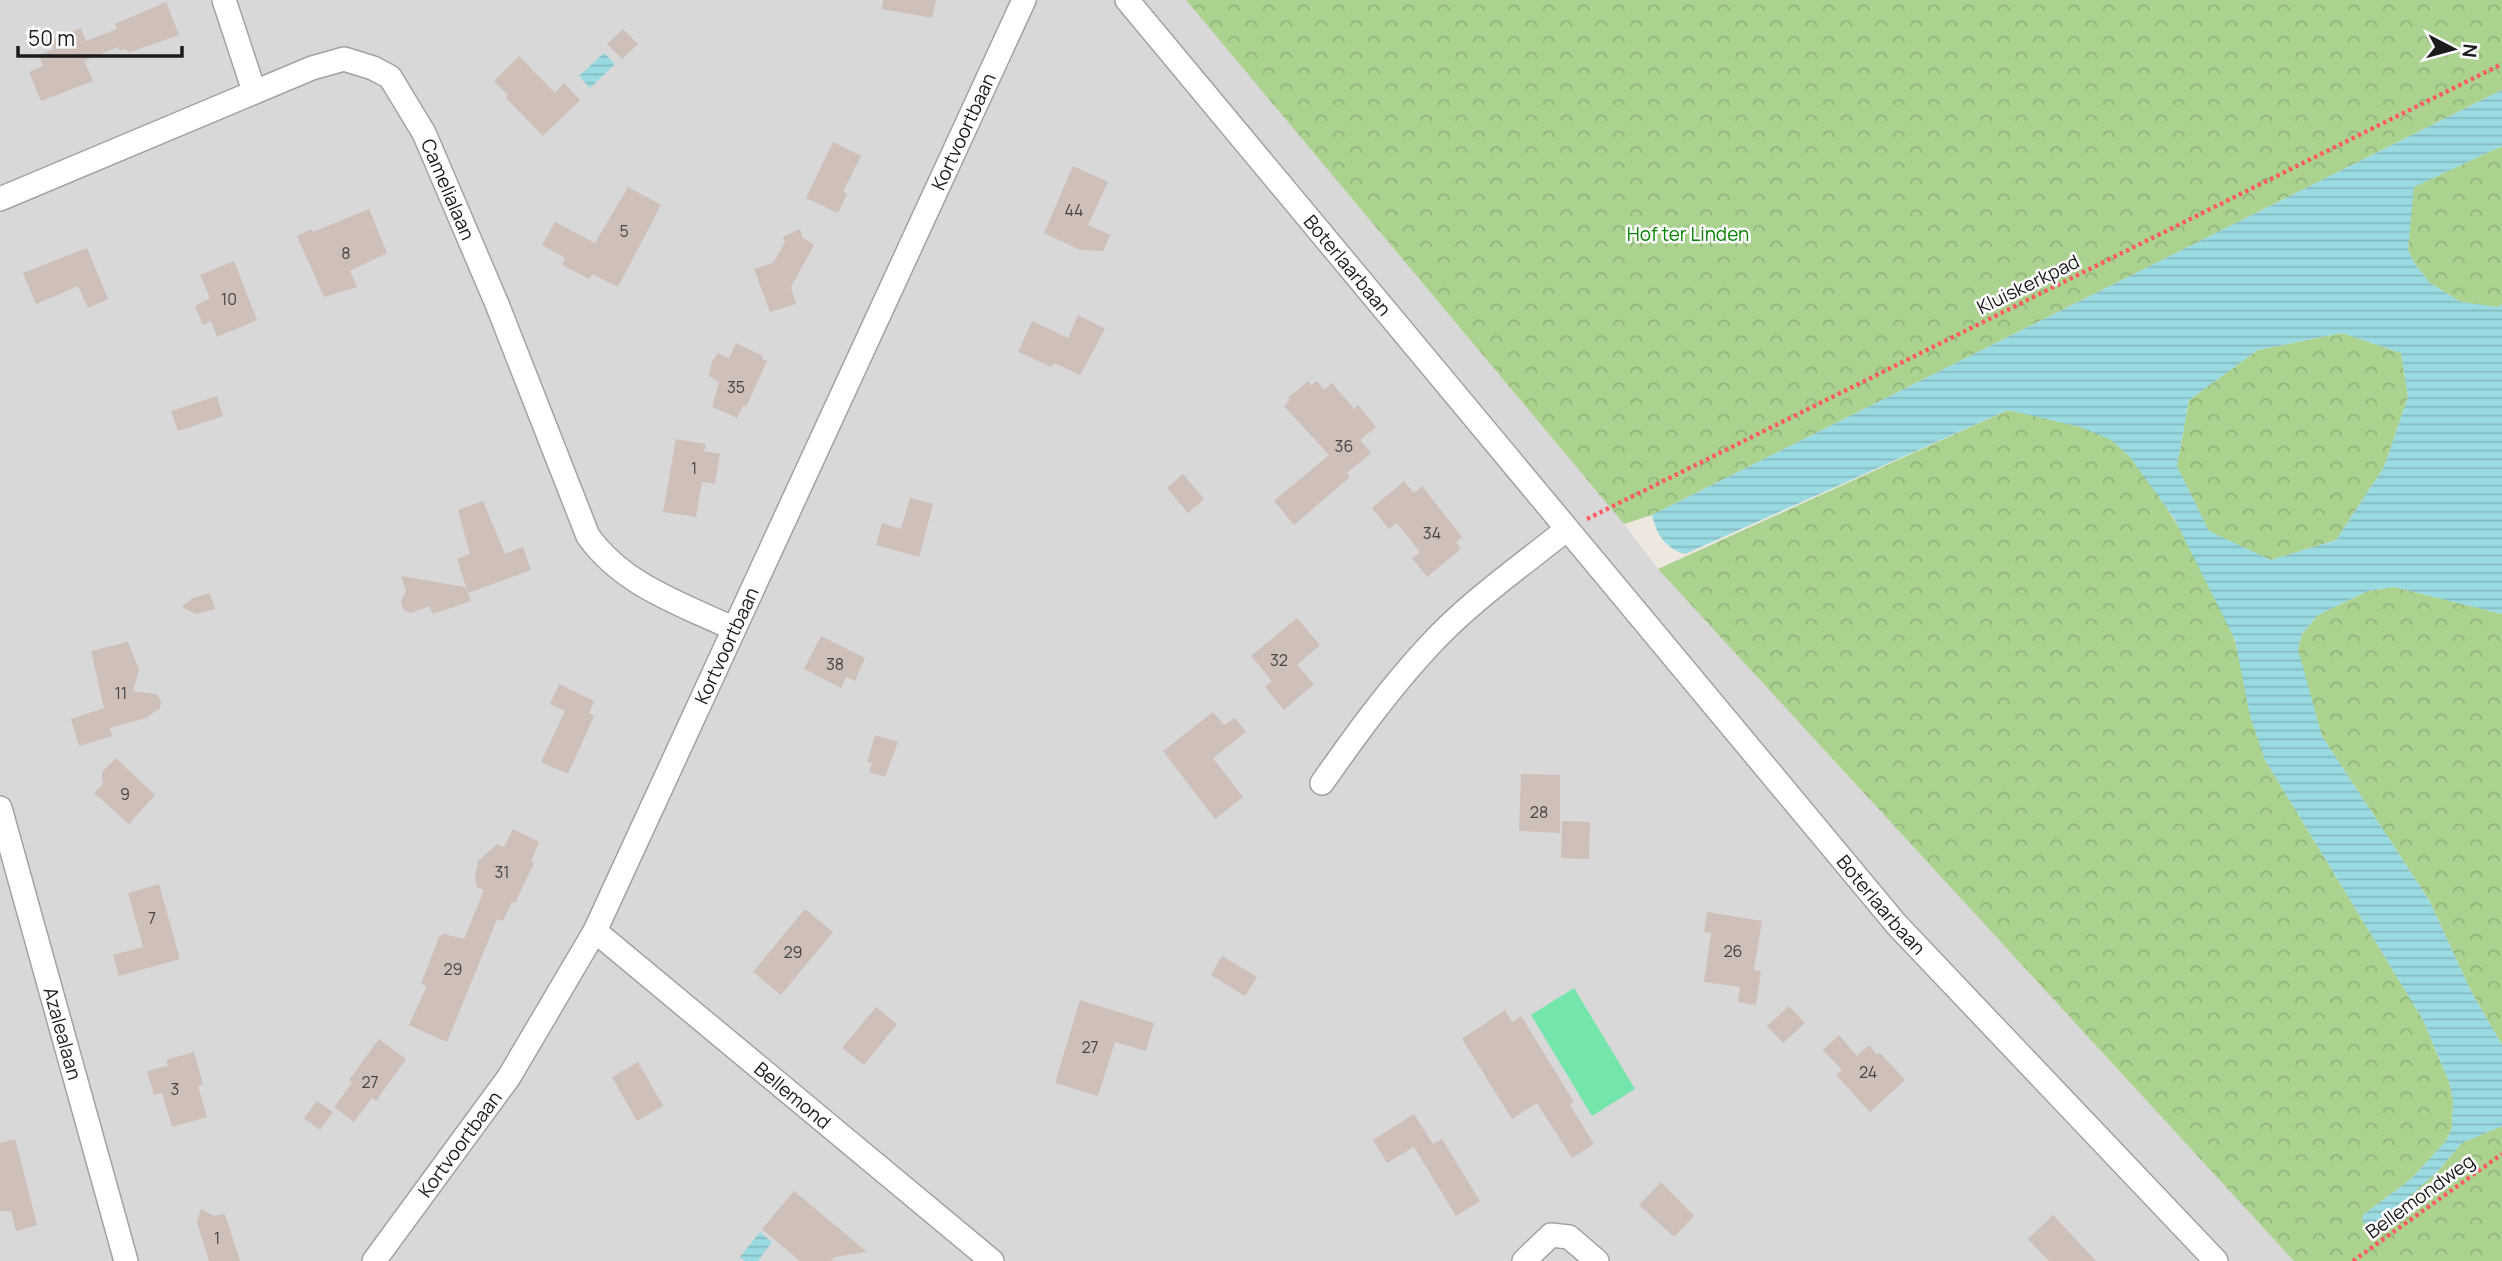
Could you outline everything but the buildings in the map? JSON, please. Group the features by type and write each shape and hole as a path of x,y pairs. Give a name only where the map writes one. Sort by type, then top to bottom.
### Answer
{"street":[{"path":"225,0 254,91"},
{"name":"Kortvoortbaan","path":"374,1261 509,1077 595,931 732,628 1024,0"},
{"name":"Boterlaarbaan","path":"1127,0 1897,925 2216,1261"},
{"name":"Camelialaan","path":"0,199 254,91 344,59 373,68 390,77 424,133 497,304 588,536 604,558 639,585 732,628"},
{"path":"1322,783 1372,713 1428,646 1469,606 1567,529"},
{"name":"Azalealaan","path":"0,808 126,1261"},
{"name":"Bellemond","path":"595,931 992,1261"},
{"path":"1524,1261 1551,1235 1569,1237 1597,1261"}],"path":[{"name":"Kluiskerkpad","path":"1567,529 2502,64"},
{"name":"Bellemondweg","path":"2353,1261 2502,1154"}],"shaded area":[{"path":"0,0 1186,0 1624,524 1658,569 2294,1261 0,1261"}],"green space":[{"name":"Hof ter Linden","path":"1186,0 2502,0 2502,90 1652,515 1624,524"},
{"path":"2502,146 2502,304 2498,308 2461,302 2430,283 2408,250 2413,187"},
{"path":"2342,333 2401,353 2408,397 2384,467 2336,540 2271,560 2209,532 2177,466 2189,400 2258,350"},
{"path":"2008,410 2074,424 2111,439 2126,452 2163,501 2200,565 2228,623 2265,760 2423,1020 2449,1082 2453,1101 2452,1128 2446,1141 2411,1179 2363,1215 2437,1172 2462,1143 2502,1126 2502,1261 2294,1261 1658,569"},
{"path":"2394,587 2502,614 2502,1045 2471,991 2429,900 2322,736 2302,671 2298,649 2302,634 2318,615 2368,591"},
{"path":"1574,988 1635,1089 1592,1116 1531,1015"}],"water":[{"path":"604,53 615,64 590,88 579,76"},
{"path":"2502,90 2502,146 2414,187 2408,250 2430,283 2461,302 2498,307 2502,304 2502,614 2394,587 2368,591 2318,615 2302,634 2298,649 2322,736 2429,900 2471,991 2502,1045 2502,1126 2462,1143 2437,1172 2384,1219 2370,1225 2362,1222 2363,1215 2411,1179 2446,1141 2452,1128 2453,1101 2449,1082 2423,1020 2265,760 2250,716 2235,640 2174,518 2129,456 2111,440 2080,427 2008,410 1685,554 1663,540 1652,515","holes":["2342,333 2401,353 2408,397 2384,467 2336,540 2271,560 2209,531 2177,466 2189,400 2258,350"]},
{"path":"760,1232 772,1242 758,1261 745,1261 740,1257"}]}
